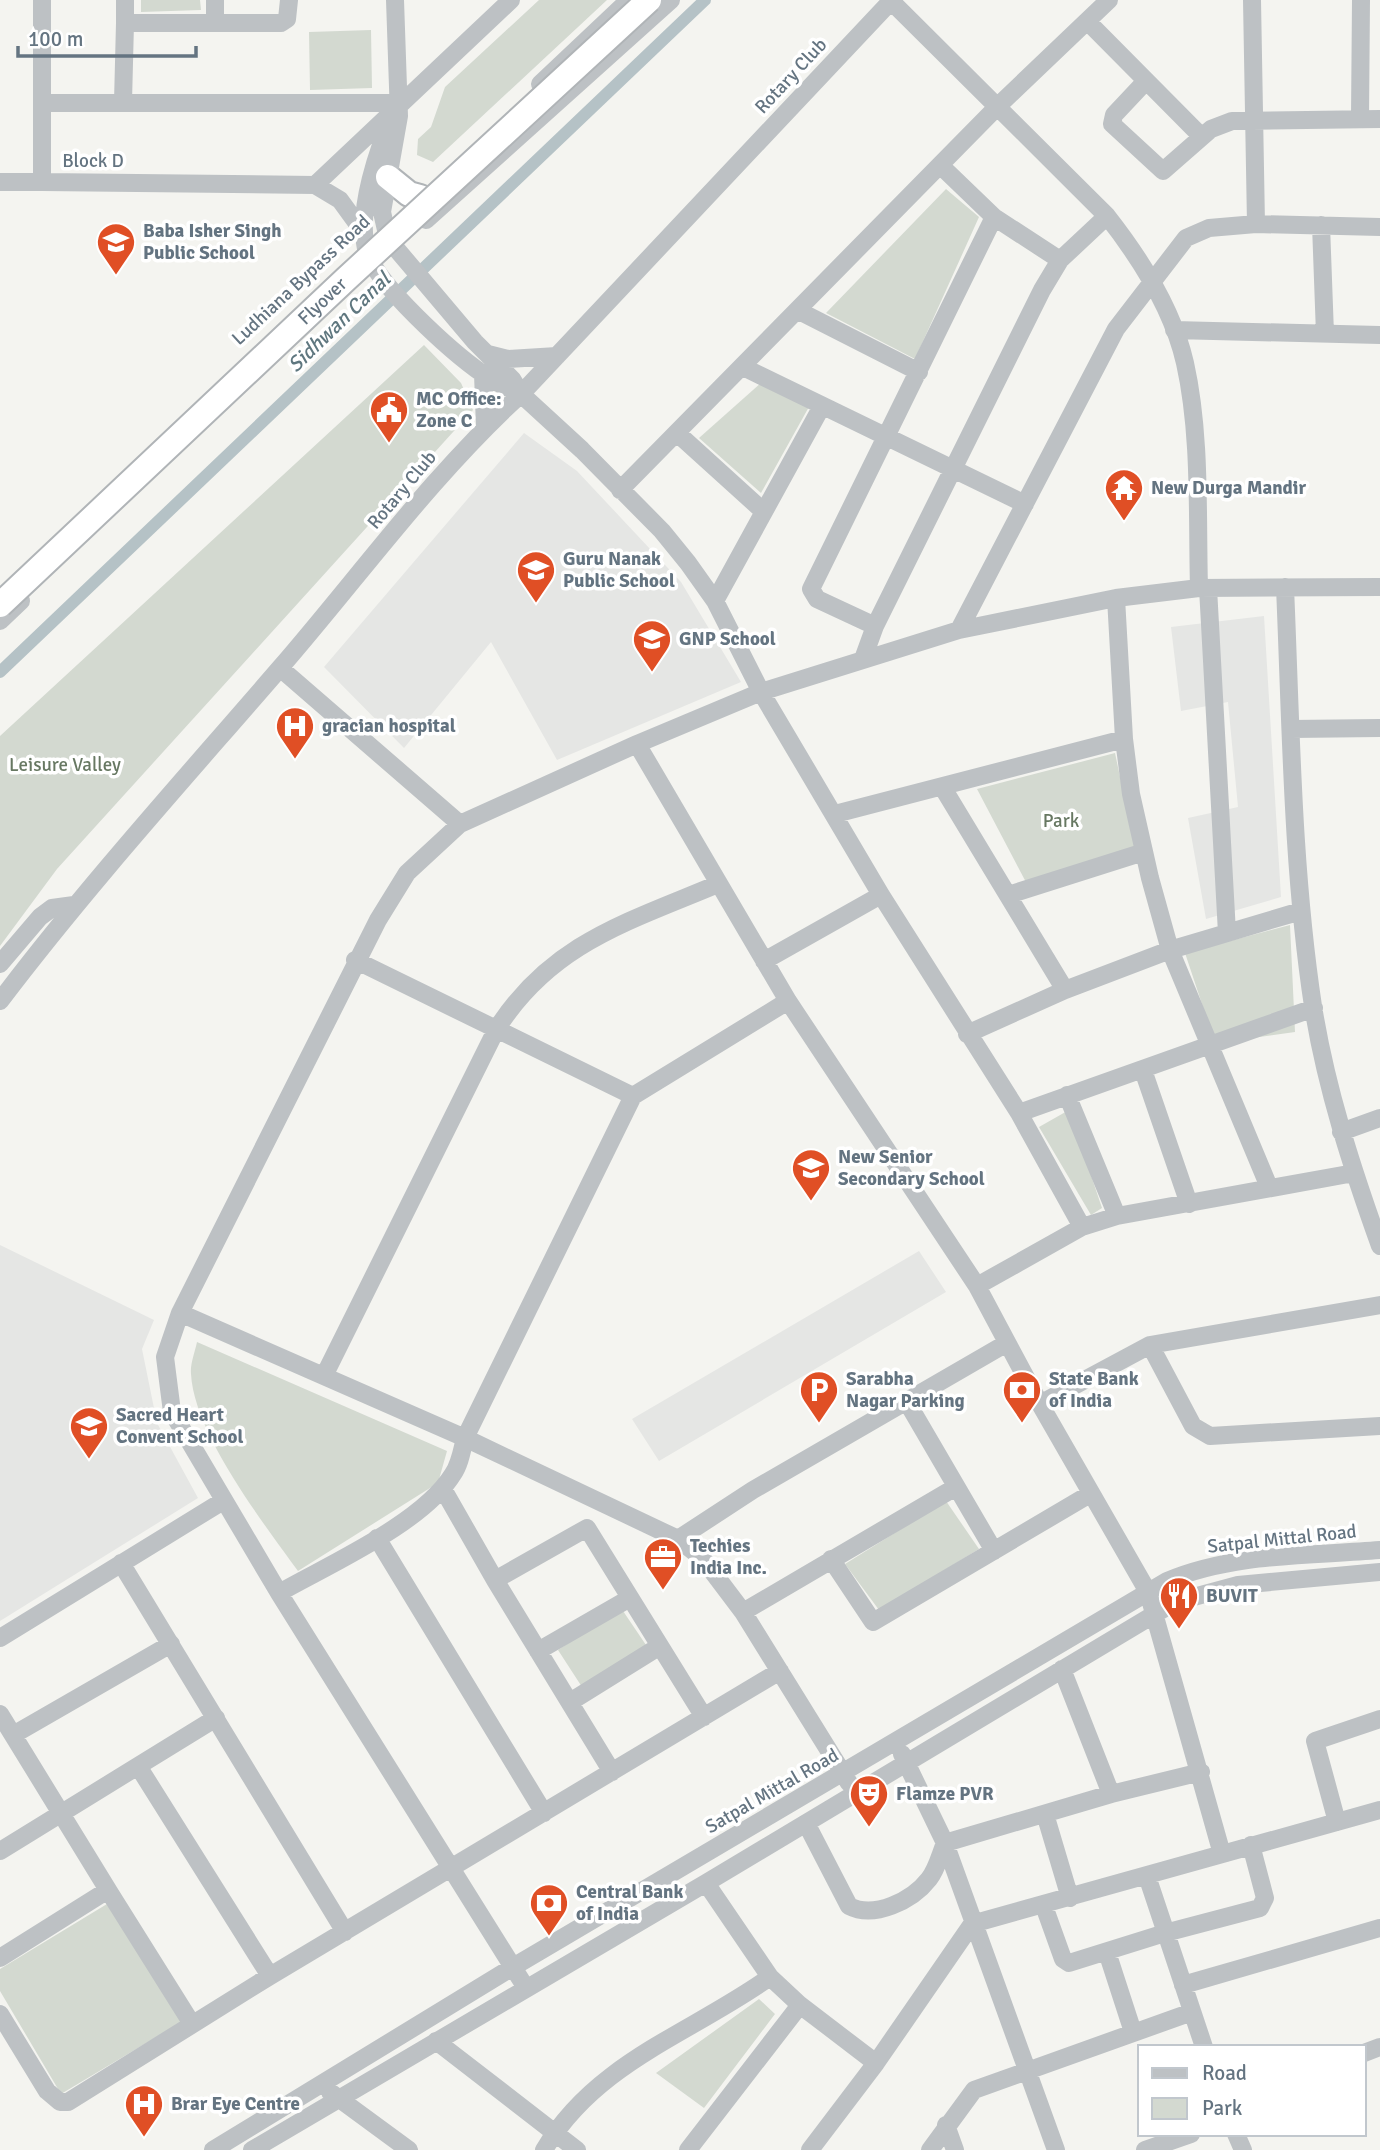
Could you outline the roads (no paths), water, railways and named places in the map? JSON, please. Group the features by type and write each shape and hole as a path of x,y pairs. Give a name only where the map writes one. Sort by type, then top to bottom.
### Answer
{"highway":[{"name":"Flyover","path":"0,606 346,279 649,0"},
{"path":"388,177 409,194 420,197"}],"street":[{"name":"Block D","path":"42,0 42,182 315,186"},
{"path":"123,102 125,0"},
{"path":"215,0 215,21"},
{"path":"125,23 281,23 287,19 289,0"},
{"path":"396,0 398,130 382,212 392,244 512,379 521,394"},
{"path":"511,0 398,103 315,186 340,200 365,241 375,270 419,318 483,374 521,394 582,450 662,531 715,601 761,692 881,895 1018,1113 1082,1227"},
{"name":"Ludhiana Bypass Road","path":"0,589 365,241 392,244 420,197 629,0"},
{"path":"0,621 375,270 392,244 487,168 671,0"},
{"path":"892,0 1107,216 1131,247 1174,330 1184,360 1193,408 1227,933"},
{"name":"Rotary Club","path":"0,1001 74,905 485,427 521,394 892,0"},
{"path":"620,490 998,106 1109,0"},
{"path":"1252,0 1255,224"},
{"path":"1360,0 1360,117"},
{"path":"1088,22 1201,136"},
{"path":"1145,82 1114,115 1112,124 1157,169 1168,169 1201,136 1232,121 1360,117 1380,119"},
{"path":"42,103 398,103"},
{"path":"365,241 380,149 398,103"},
{"path":"941,166 994,217 1060,260"},
{"path":"0,182 42,182"},
{"path":"863,659 875,626 1060,260 1107,216"},
{"path":"875,626 817,599 811,589 994,217"},
{"path":"959,630 1110,340 1150,282 1186,238 1209,228 1255,224 1380,227"},
{"path":"1321,225 1325,334"},
{"path":"799,311 919,372"},
{"path":"1174,330 1380,335"},
{"path":"488,354 516,359 557,356"},
{"path":"743,367 1025,504"},
{"path":"483,374 485,427"},
{"path":"715,601 762,510 822,406"},
{"path":"677,433 762,510"},
{"path":"1285,587 1301,911 1314,1008 1341,1132 1380,1246"},
{"path":"526,1988 279,1593 172,1412 165,1357 180,1313 355,960 407,873 460,824 637,744 761,692 959,630 1116,598 1204,588 1380,587"},
{"path":"1116,598 1124,738 1143,852 1170,950 1269,1188"},
{"path":"280,668 460,824"},
{"path":"1291,729 1380,729"},
{"path":"835,814 943,788 1124,738"},
{"path":"637,744 789,1001 977,1286 1090,1494 1148,1592 1222,1854"},
{"path":"943,788 1065,990"},
{"path":"1008,895 1143,852"},
{"path":"324,1376 496,1030 512,1004 534,980 582,943 718,884"},
{"path":"764,961 881,895"},
{"path":"0,964 40,917 52,908 74,905"},
{"path":"967,1034 1065,990 1170,950 1301,911"},
{"path":"355,960 633,1096"},
{"path":"279,1593 377,1538 430,1502 443,1489 456,1471 465,1438 633,1096 789,1001"},
{"path":"1018,1113 1314,1008"},
{"path":"1143,1070 1189,1204"},
{"path":"1067,1096 1117,1216"},
{"path":"1341,1132 1380,1118"},
{"path":"977,1286 1082,1227 1117,1216 1354,1172"},
{"path":"1040,1404 1150,1345 1380,1305"},
{"path":"180,1313 465,1438 678,1539 703,1559 743,1612 855,1793"},
{"path":"678,1539 753,1490 1007,1343"},
{"path":"1150,1345 1193,1426 1201,1433 1210,1436 1380,1426"},
{"path":"907,1402 994,1551"},
{"path":"743,1612 956,1487"},
{"path":"443,1489 612,1772"},
{"path":"831,1559 873,1622 1090,1494"},
{"path":"0,1638 223,1501"},
{"path":"495,1580 587,1528 704,1717"},
{"path":"377,1538 544,1814"},
{"name":"Satpal Mittal Road","path":"213,2150 513,1967 1167,1581 1202,1567 1380,1550"},
{"path":"121,1563 345,1932"},
{"path":"252,2150 706,1883 1175,1602 1218,1589 1380,1572"},
{"path":"538,1651 630,1598"},
{"path":"13,1735 171,1644"},
{"path":"570,1702 660,1646"},
{"path":"1062,1669 1111,1794"},
{"path":"0,2014 47,2091 60,2102 74,2099 270,1976 780,1671"},
{"path":"0,1714 192,2024"},
{"path":"0,1851 216,1718"},
{"path":"1337,1822 1315,1741 1380,1719"},
{"path":"896,1742 945,1843 972,1924 1056,2150"},
{"path":"138,1766 270,1976"},
{"path":"945,1843 1111,1794 1201,1772"},
{"path":"813,2149 972,1924 1380,1810"},
{"path":"1045,1814 1070,1898"},
{"path":"806,1823 849,1906 861,1912 874,1913 921,1889 931,1876 945,1843"},
{"path":"1044,1906 1066,1962 1107,1952 1264,1905 1251,1845"},
{"path":"1147,1876 1203,2045"},
{"path":"706,1883 770,1977 800,2005 876,2063"},
{"path":"0,1958 108,1890"},
{"path":"1183,1985 1380,1928"},
{"path":"1107,1952 1133,2032"},
{"path":"544,2150 575,2106 613,2072 739,1999 770,1977"},
{"path":"688,2150 800,2005"},
{"path":"930,2150 974,2090 1192,2012"},
{"path":"436,2041 577,2150"},
{"path":"321,2086 410,2150"},
{"path":"946,2125 955,2150"},
{"path":"1145,2150 1185,2136"}],"waterway":[{"name":"Sidhwan Canal","path":"0,672 705,0"}],"place":[{"name":"Baba Isher Singh Public School","path":"116,276"},
{"name":"MC Office: Zone C","path":"389,444"},
{"name":"New Durga Mandir","path":"1124,522"},
{"name":"Guru Nanak Public School","path":"536,604"},
{"name":"GNP School","path":"652,673"},
{"name":"gracian hospital","path":"295,760"},
{"name":"New Senior Secondary School","path":"811,1202"},
{"name":"Sarabha Nagar Parking","path":"819,1424"},
{"name":"State Bank of India","path":"1022,1424"},
{"name":"Sacred Heart Convent School","path":"89,1460"},
{"name":"Techies India Inc.","path":"663,1591"},
{"name":"BUVIT","path":"1179,1630"},
{"name":"Flamze PVR","path":"869,1828"},
{"name":"Central Bank of India","path":"549,1937"},
{"name":"Brar Eye Centre","path":"144,2138"}],"park label":[{"name":"Leisure Valley","path":"65,765"},
{"name":"Park","path":"1061,821"}]}
